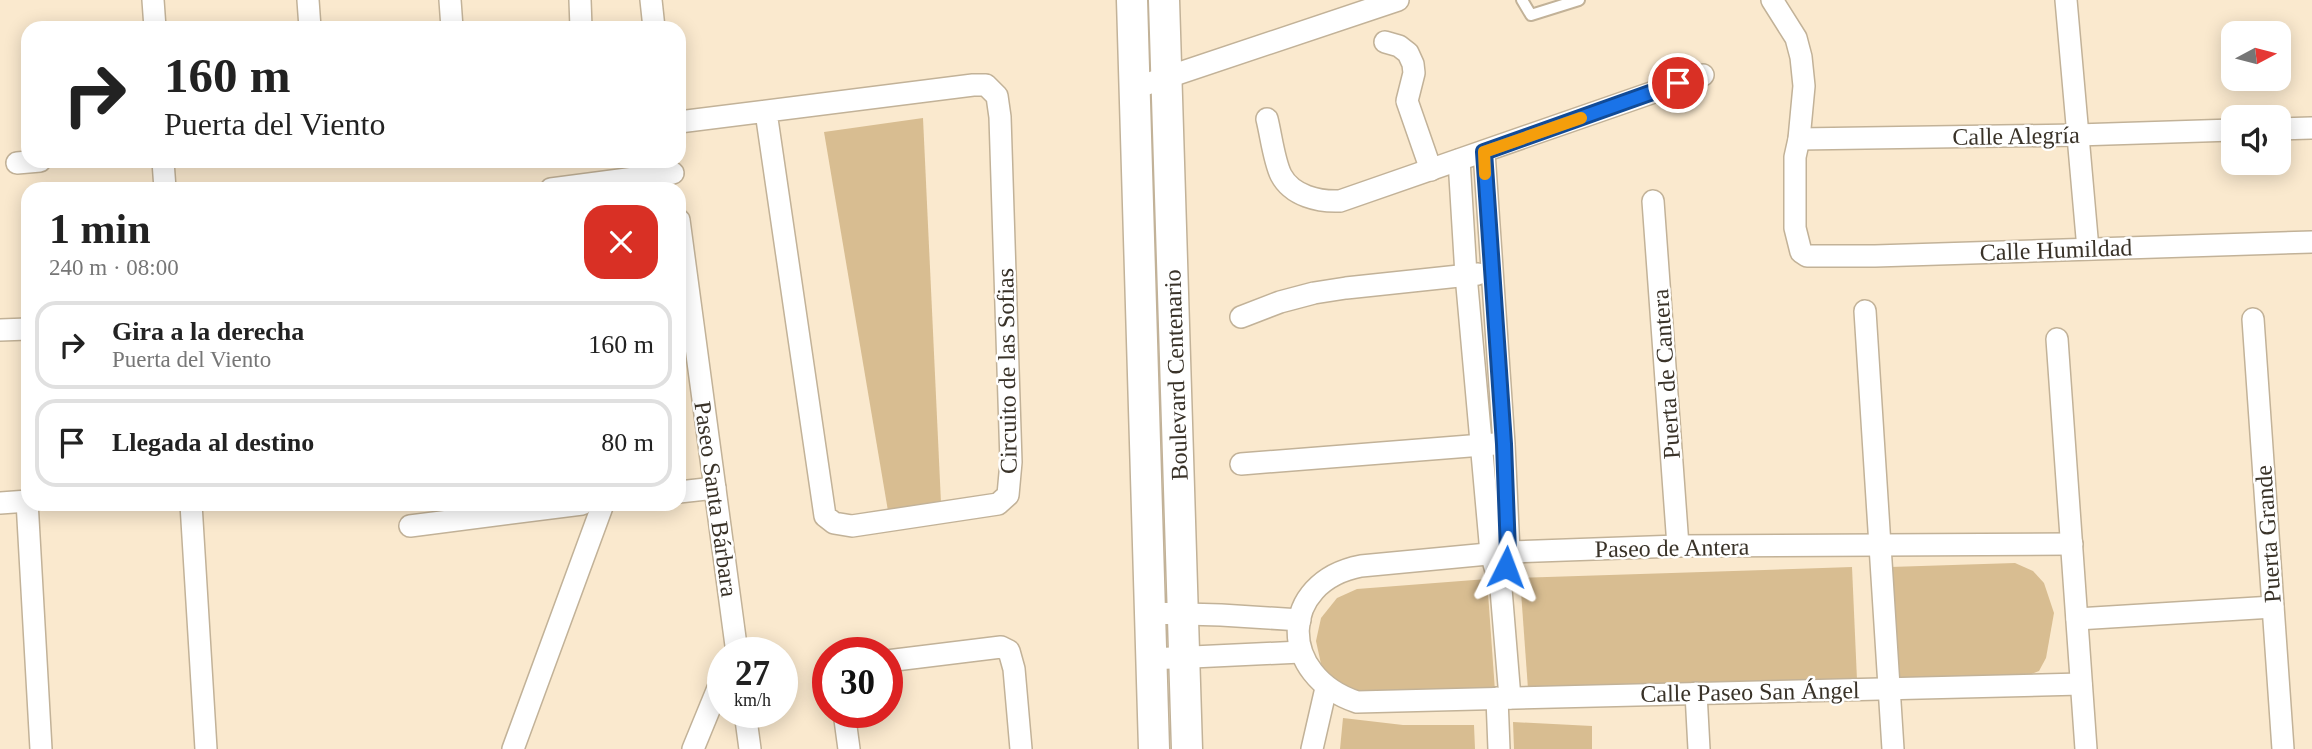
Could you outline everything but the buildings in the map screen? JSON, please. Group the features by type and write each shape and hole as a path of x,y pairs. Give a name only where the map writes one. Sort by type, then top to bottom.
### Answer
{"main road":[{"name":"Boulevard Centenario","path":"1132,0 1154,749"},
{"name":"Boulevard Centenario","path":"1164,0 1187,749"}],"street":[{"path":"153,0 154,21"},
{"path":"308,0 310,21"},
{"path":"450,0 452,21"},
{"path":"580,0 581,21"},
{"path":"651,0 653,21"},
{"path":"1135,88 1398,0"},
{"path":"1772,0 1796,38 1801,57 1804,86 1799,139"},
{"path":"2066,0 2088,249"},
{"path":"1385,42 1399,46 1408,53 1413,64 1414,73 1407,101 1431,170"},
{"path":"1267,119 1281,174 1291,187 1316,200 1340,201 1703,75"},
{"name":"Circuito de las Sofias","path":"686,121 973,85 986,85 997,96 1000,117 1011,462 1008,495 998,504 852,526 834,523 825,516 766,112"},
{"path":"2291,129 2311,128"},
{"name":"Calle Alegría","path":"1799,139 2221,130"},
{"name":"Calle Humildad","path":"1799,139 1795,158 1795,228 1801,252 1813,256 2312,243"},
{"path":"1484,152 1504,444 1499,553"},
{"path":"1459,160 1480,446 1499,553 1502,589 1503,698 1499,749"},
{"path":"17,163 21,163"},
{"path":"608,182 673,174"},
{"name":"Puerta de Cantera","path":"1653,201 1678,546"},
{"name":"Paseo Santa Bárbara","path":"686,272 733,637"},
{"path":"1241,317 1314,293 1491,273"},
{"path":"1865,311 1894,749"},
{"name":"Puerta Grande","path":"2253,319 2283,749"},
{"path":"0,331 21,330"},
{"path":"2057,339 2086,749"},
{"path":"1241,464 1504,444"},
{"path":"686,491 715,488"},
{"path":"0,503 21,502"},
{"path":"29,511 41,749"},
{"path":"191,511 206,749"},
{"path":"410,526 527,511"},
{"path":"513,749 600,511"},
{"name":"Paseo de Antera","path":"1300,620 1311,593 1323,581 1344,569 1499,553 1678,546 2071,544"},
{"path":"2077,618 2273,607"},
{"path":"1149,613 1300,620 1301,652 1150,659"},
{"path":"903,659 1001,647 1009,651 1014,669 1021,749"},
{"name":"Calle Paseo San Ángel","path":"1301,652 1306,666 1326,688 1357,702 2081,684"},
{"path":"1312,749 1326,688"},
{"path":"1696,693 1699,749"},
{"path":"693,749 707,715"},
{"path":"747,728 750,749"},
{"path":"846,728 849,749"}],"lane":[{"path":"1522,0 1531,15 1579,0"}],"shaded area":[{"path":"923,118 941,503 888,511 824,132"},
{"path":"2015,563 2033,571 2044,583 2054,613 2046,658 2039,671 2018,679 1896,677 1890,567"},
{"path":"1852,567 1857,680 1528,689 1520,578"},
{"path":"1487,579 1495,691 1362,694 1333,680 1321,664 1316,641 1321,618 1337,598 1357,589"},
{"path":"1343,718 1403,725 1474,725 1475,749 1340,749"},
{"path":"1513,722 1592,726 1592,749 1514,749"}],"slow traffic":[{"path":"1485,174 1484,152 1581,118"}],"route":[{"path":"1506,567 1508,552 1504,444 1484,152 1678,83"}]}
